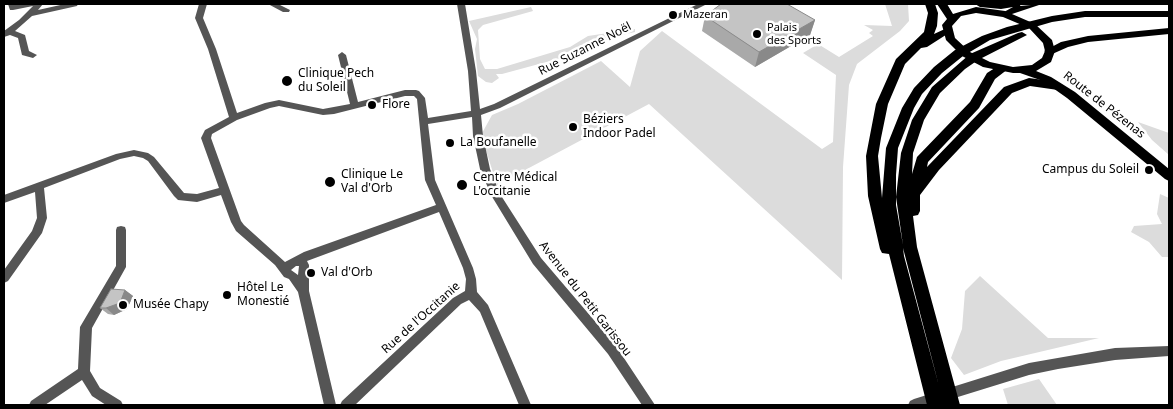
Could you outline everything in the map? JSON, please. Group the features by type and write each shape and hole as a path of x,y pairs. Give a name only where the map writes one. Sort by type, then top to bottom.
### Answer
{"highway":[{"path":"930,4 933,13 932,26 929,33 900,62 878,122 872,156 873,174 883,233 894,274 935,372 952,405"},
{"path":"978,7 1016,4"},
{"path":"1005,14 1037,4"},
{"path":"1102,4 1169,9"},
{"path":"914,324 893,234 889,175 892,148 900,122 918,91 938,70 959,53 986,38 1011,29 1099,13 1169,14"},
{"path":"935,405 935,372 910,247 903,197 907,153 912,134 925,106 951,75 968,62 994,46 1056,22 1104,20 1169,21"},
{"path":"890,87 916,51 947,31"},
{"path":"1050,51 1065,44 1088,39 1169,31"},
{"path":"910,247 912,195 922,160 975,105 991,76 1002,69"},
{"path":"912,195 934,167 1008,90 1029,82 1058,86"}],"main road":[{"path":"942,4 952,18"},
{"path":"960,4 978,7 1005,14 1019,19 1037,30 1046,40 1050,51 1043,63 1023,70 1002,69 983,63 953,44 947,31 952,18 978,7"},
{"name":"Route de Pézenas","path":"1043,63 1117,124 1166,173"},
{"name":"Route de Pézenas","path":"1023,70 1058,86 1113,127 1166,173"}],"street":[{"path":"12,4 13,8 31,4"},
{"path":"8,33 39,4"},
{"path":"30,14 74,4"},
{"path":"203,4 199,18 212,49 234,118"},
{"path":"272,4 286,10"},
{"name":"Avenue du Petit Garissou","path":"460,4 484,168 496,195 537,261 612,350 649,405"},
{"name":"Rue Suzanne Noël","path":"476,113 517,97 703,4"},
{"path":"8,33 22,37 25,53 33,55"},
{"path":"342,55 355,106"},
{"name":"Rue de l'Occitanie","path":"223,191 206,138 208,132 216,126 279,103 323,112 405,93 416,93 421,98 426,159 430,180 471,279 471,294 457,301 346,405"},
{"path":"424,122 476,113"},
{"path":"4,199 119,156 145,155 151,159 182,197 197,198 223,191 240,228 279,262 296,268"},
{"path":"4,278 37,233 42,218 39,186"},
{"path":"296,268 320,251 442,207"},
{"path":"117,405 96,392 84,372 86,327 121,267 121,230"},
{"path":"296,268 330,405"},
{"path":"471,294 484,309 525,405"},
{"path":"914,405 1030,369 1058,363 1115,354 1169,351"},
{"path":"35,405 84,372"}],"shaded area":[{"path":"885,4 908,4 909,21 900,31 857,64 849,85 843,167 842,280 649,104 497,185 481,135 492,115 518,104 601,61 630,87 640,51 662,31 822,149 833,142 836,75 803,53 818,44 839,57 873,36 869,33 873,30 864,25 892,26"},
{"path":"531,7 533,11 483,25 478,30 480,59 485,69 497,69 570,47 588,36 635,29 635,32 609,38 587,51 496,74 499,78 492,83 486,82 478,76 475,49 477,39 469,21"},
{"path":"1138,122 1169,133 1169,155 1152,140"},
{"path":"1160,194 1169,198 1169,257 1162,257 1149,242 1131,232 1134,226 1162,224 1157,214"},
{"path":"980,276 1048,338 1099,338 1001,361 964,375 951,358 962,329 965,291"},
{"path":"1039,379 1057,405 1008,405 1003,389"}],"building":[{"name":"Palais des Sports","path":"721,4 787,4 815,20 759,52 705,16"},
{"path":"111,289 125,290 120,303 100,308"}],"place":[{"name":"Mazeran","path":"673,15"},
{"name":"Palais des Sports","path":"757,34"},
{"name":"Clinique Pech du Soleil","path":"287,81"},
{"name":"Flore","path":"372,105"},
{"name":"Béziers Indoor Padel","path":"573,127"},
{"name":"La Boufanelle","path":"450,143"},
{"name":"Campus du Soleil","path":"1149,170"},
{"name":"Clinique Le Val d'Orb","path":"330,182"},
{"name":"Centre Médical L'occitanie","path":"462,185"},
{"name":"Val d'Orb","path":"311,273"},
{"name":"Hôtel Le Monestié","path":"227,295"},
{"name":"Musée Chapy","path":"123,305"}]}
